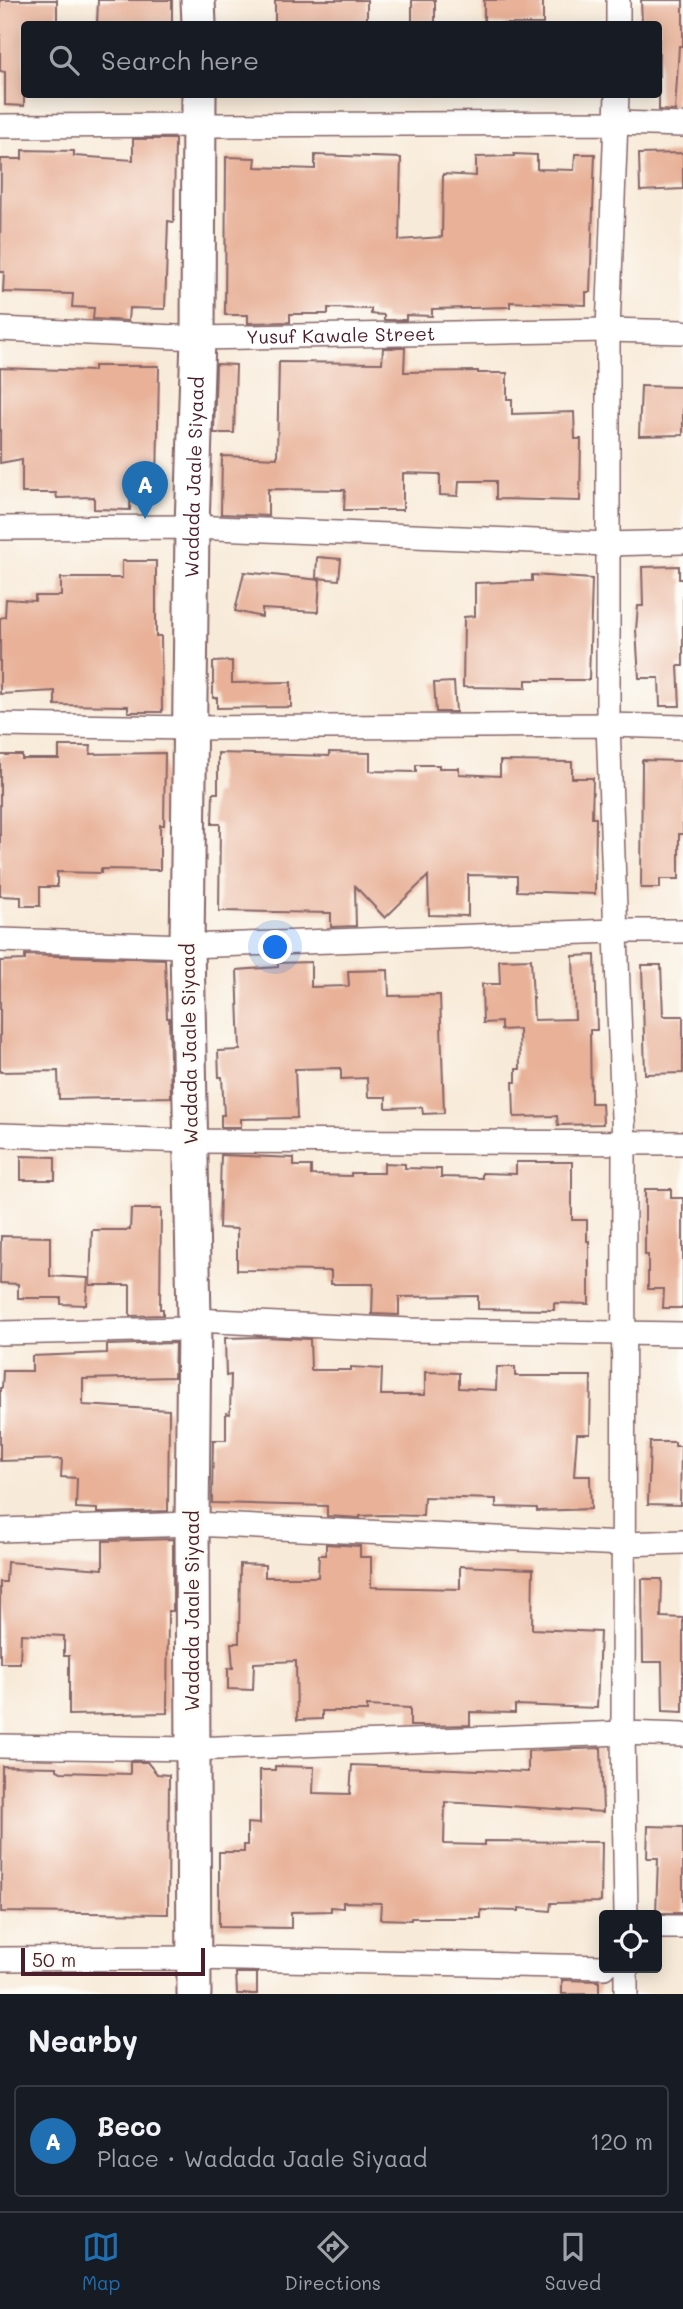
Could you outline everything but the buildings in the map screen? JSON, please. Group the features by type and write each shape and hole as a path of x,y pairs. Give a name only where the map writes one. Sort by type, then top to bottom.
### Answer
{"main road":[{"path":"198,0 199,21"},
{"name":"Wadada Jaale Siyaad","path":"194,1994 191,1524 194,1320 187,946 200,110"}],"street":[{"path":"618,0 618,21"},
{"path":"617,98 608,330 607,544 608,725 624,1143 623,1733 626,1910"},
{"path":"0,126 200,110 683,125"},
{"name":"Yusuf Kawale Street","path":"0,329 198,338 683,331"},
{"path":"0,528 192,527 607,544 683,542"},
{"path":"0,725 191,728 608,725 683,727"},
{"path":"0,940 187,946 683,931"},
{"path":"0,1135 191,1140 683,1143"},
{"path":"0,1333 186,1329 194,1320 410,1329 683,1334"},
{"path":"0,1530 191,1524 623,1544 683,1542"},
{"path":"0,1746 192,1749 623,1733 683,1735"},
{"path":"662,1927 683,1927"},
{"path":"0,1959 194,1958 599,1967"},
{"path":"626,1973 626,1994"}],"place":[{"name":"Beco","path":"145,519"}]}
